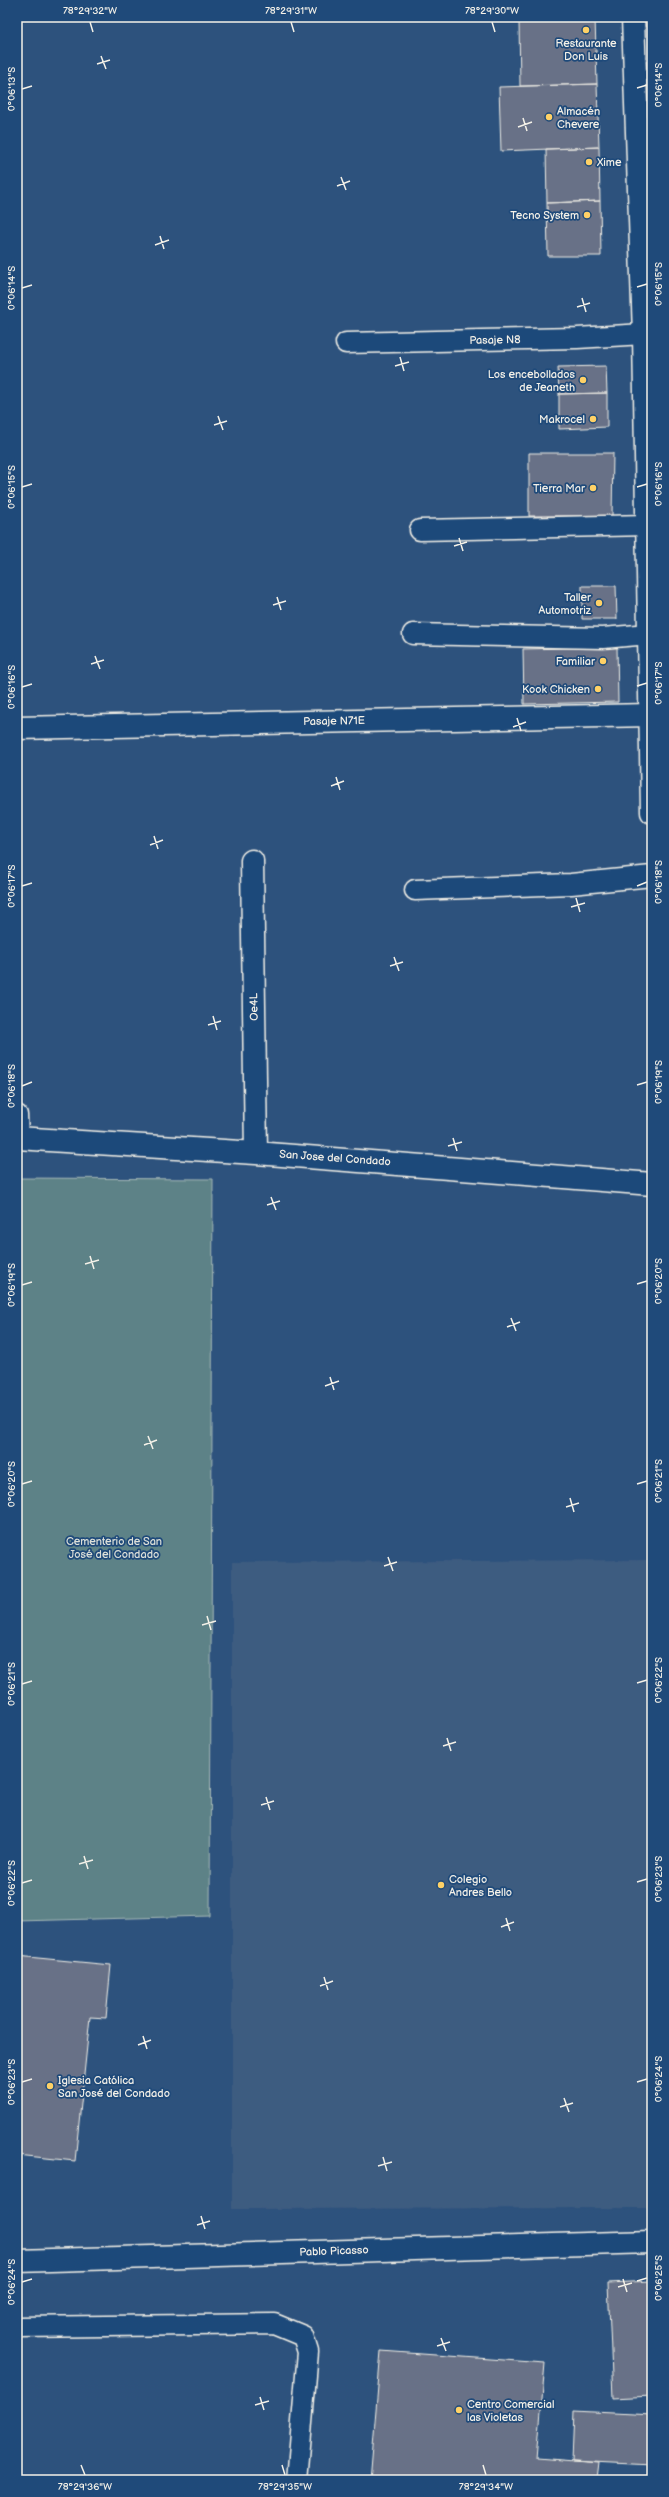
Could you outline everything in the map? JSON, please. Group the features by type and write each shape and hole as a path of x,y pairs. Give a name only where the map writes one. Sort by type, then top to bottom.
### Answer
{"street":[{"path":"633,17 644,334 652,812"},
{"name":"Pasaje N71E","path":"17,728 651,715"},
{"name":"Oe4L","path":"252,861 256,1152"},
{"name":"San Jose del Condado","path":"18,1138 256,1152 652,1184"},
{"name":"Pablo Picasso","path":"17,2261 652,2242"}],"lane":[{"name":"Pasaje N8","path":"346,343 577,338 644,334"},
{"path":"420,530 648,525"},
{"path":"413,634 603,638 649,634"},
{"path":"415,890 571,884 652,876"},
{"path":"17,1115 18,1138"},
{"path":"17,2327 274,2324 303,2336 308,2352 297,2480"}],"shaded area":[{"name":"Colegio Andres Bello","path":"650,1560 650,2208 232,2209 232,1562"}],"green space":[{"name":"Cementerio de San José del Condado","path":"17,1178 213,1179 210,1916 17,1921"}],"building":[{"path":"518,17 595,17 595,18 519,21"},
{"path":"595,18 597,84 520,86 519,21"},
{"name":"Almacén Chevere","path":"597,84 599,147 501,151 499,87"},
{"path":"599,147 600,201 547,203 546,149"},
{"path":"600,201 601,256 548,256 547,203"},
{"name":"Los encebollados de Jeaneth","path":"606,366 607,393 559,394 558,367"},
{"path":"607,393 607,427 559,429 559,394"},
{"path":"529,453 613,453 612,516 529,516"},
{"name":"Taller Automotriz","path":"582,586 616,586 617,619 582,619"},
{"path":"617,647 618,702 524,704 523,649"},
{"name":"Iglesia Católica San José del Condado","path":"17,1956 111,1965 106,2018 90,2017 75,2161 17,2155"},
{"path":"652,2281 652,2396 613,2398 608,2283"},
{"name":"Centro Comercial las Violetas","path":"381,2351 545,2363 537,2458 599,2463 597,2480 370,2480"},
{"path":"574,2411 652,2415 652,2465 572,2461"}],"place":[{"name":"Restaurante Don Luis","path":"586,30"},
{"name":"Almacén Chevere","path":"549,117"},
{"name":"Xime","path":"589,162"},
{"name":"Tecno System","path":"587,215"},
{"name":"Los encebollados de Jeaneth","path":"583,380"},
{"name":"Makrocel","path":"593,419"},
{"name":"Tierra Mar","path":"593,488"},
{"name":"Taller Automotriz","path":"599,603"},
{"name":"Familiar","path":"603,661"},
{"name":"Kook Chicken","path":"598,689"},
{"name":"Colegio Andres Bello","path":"441,1885"},
{"name":"Iglesia Católica San José del Condado","path":"50,2086"},
{"name":"Centro Comercial las Violetas","path":"459,2410"}]}
